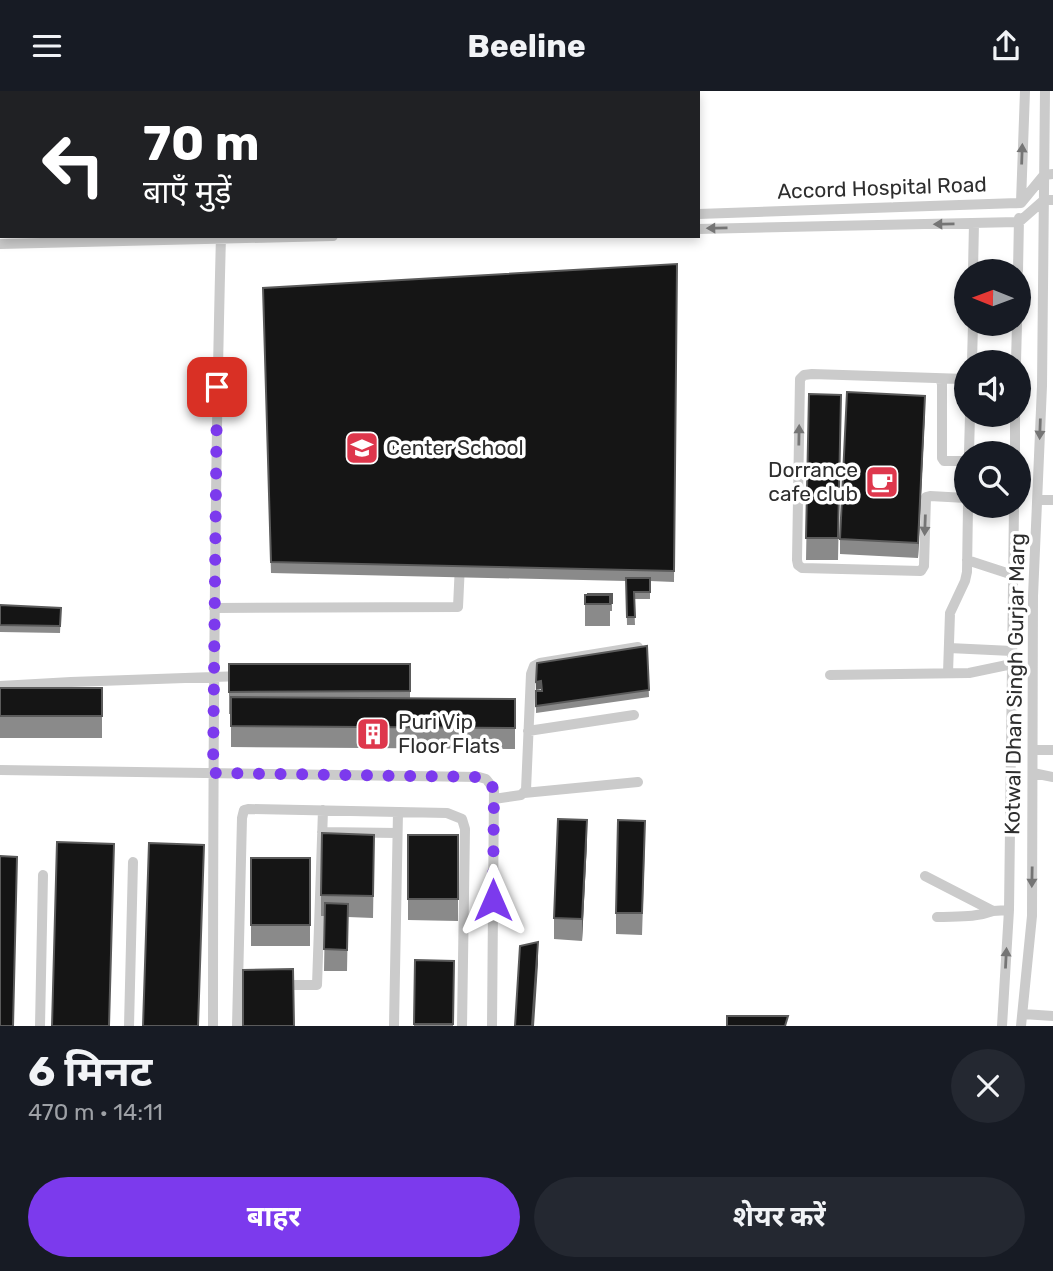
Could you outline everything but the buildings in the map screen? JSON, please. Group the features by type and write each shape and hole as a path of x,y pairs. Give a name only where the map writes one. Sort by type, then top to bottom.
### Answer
{"street":[{"path":"1018,259 1025,91"},
{"name":"Kotwal Dhan Singh Gurjar Marg","path":"1021,1026 1032,916 1033,596 1048,200 1045,91"},
{"path":"1021,203 1048,175"},
{"path":"700,229 1019,222 1048,200"},
{"name":"Accord Hospital Road","path":"700,214 1021,203"},
{"path":"973,259 974,223"},
{"path":"0,244 221,238 213,676 213,1026"},
{"path":"954,379 812,374 804,375 800,379 798,565 802,568 921,571 924,566 926,497 954,497"},
{"path":"940,379 942,458 944,461 954,461"},
{"path":"1037,500 1053,500"},
{"path":"948,673 950,613 965,581 968,518"},
{"name":"Kotwal Dhan Singh Gurjar Marg","path":"1002,1026 1009,910 1014,518"},
{"path":"214,608 458,607 460,547"},
{"path":"967,560 1013,575"},
{"path":"524,793 531,674 534,666 638,647"},
{"path":"949,648 1012,651"},
{"path":"830,675 969,673 1012,664"},
{"path":"0,686 248,676"},
{"path":"528,731 634,715"},
{"path":"1033,750 1053,750"},
{"path":"0,770 486,779 494,789 492,1026"},
{"path":"1033,773 1053,777"},
{"path":"494,800 524,793 638,782"},
{"path":"237,1026 243,813 248,809 447,813 461,819 465,829 462,1026"},
{"path":"264,985 317,985 323,810"},
{"path":"394,1026 398,812"},
{"path":"322,832 397,833"},
{"path":"129,1026 133,862"},
{"path":"40,1026 43,875"},
{"path":"925,876 993,911"},
{"path":"937,917 970,917 1009,910"},
{"path":"238,986 251,986"},
{"path":"1023,1014 1053,1016"}],"place":[{"name":"Center School","path":"362,448"},
{"name":"Dorrance cafe club","path":"882,482"},
{"name":"Puri Vip Floor Flats","path":"373,734"}],"route":[{"path":"217,387 213,773 486,779 494,789 493,900"}]}
